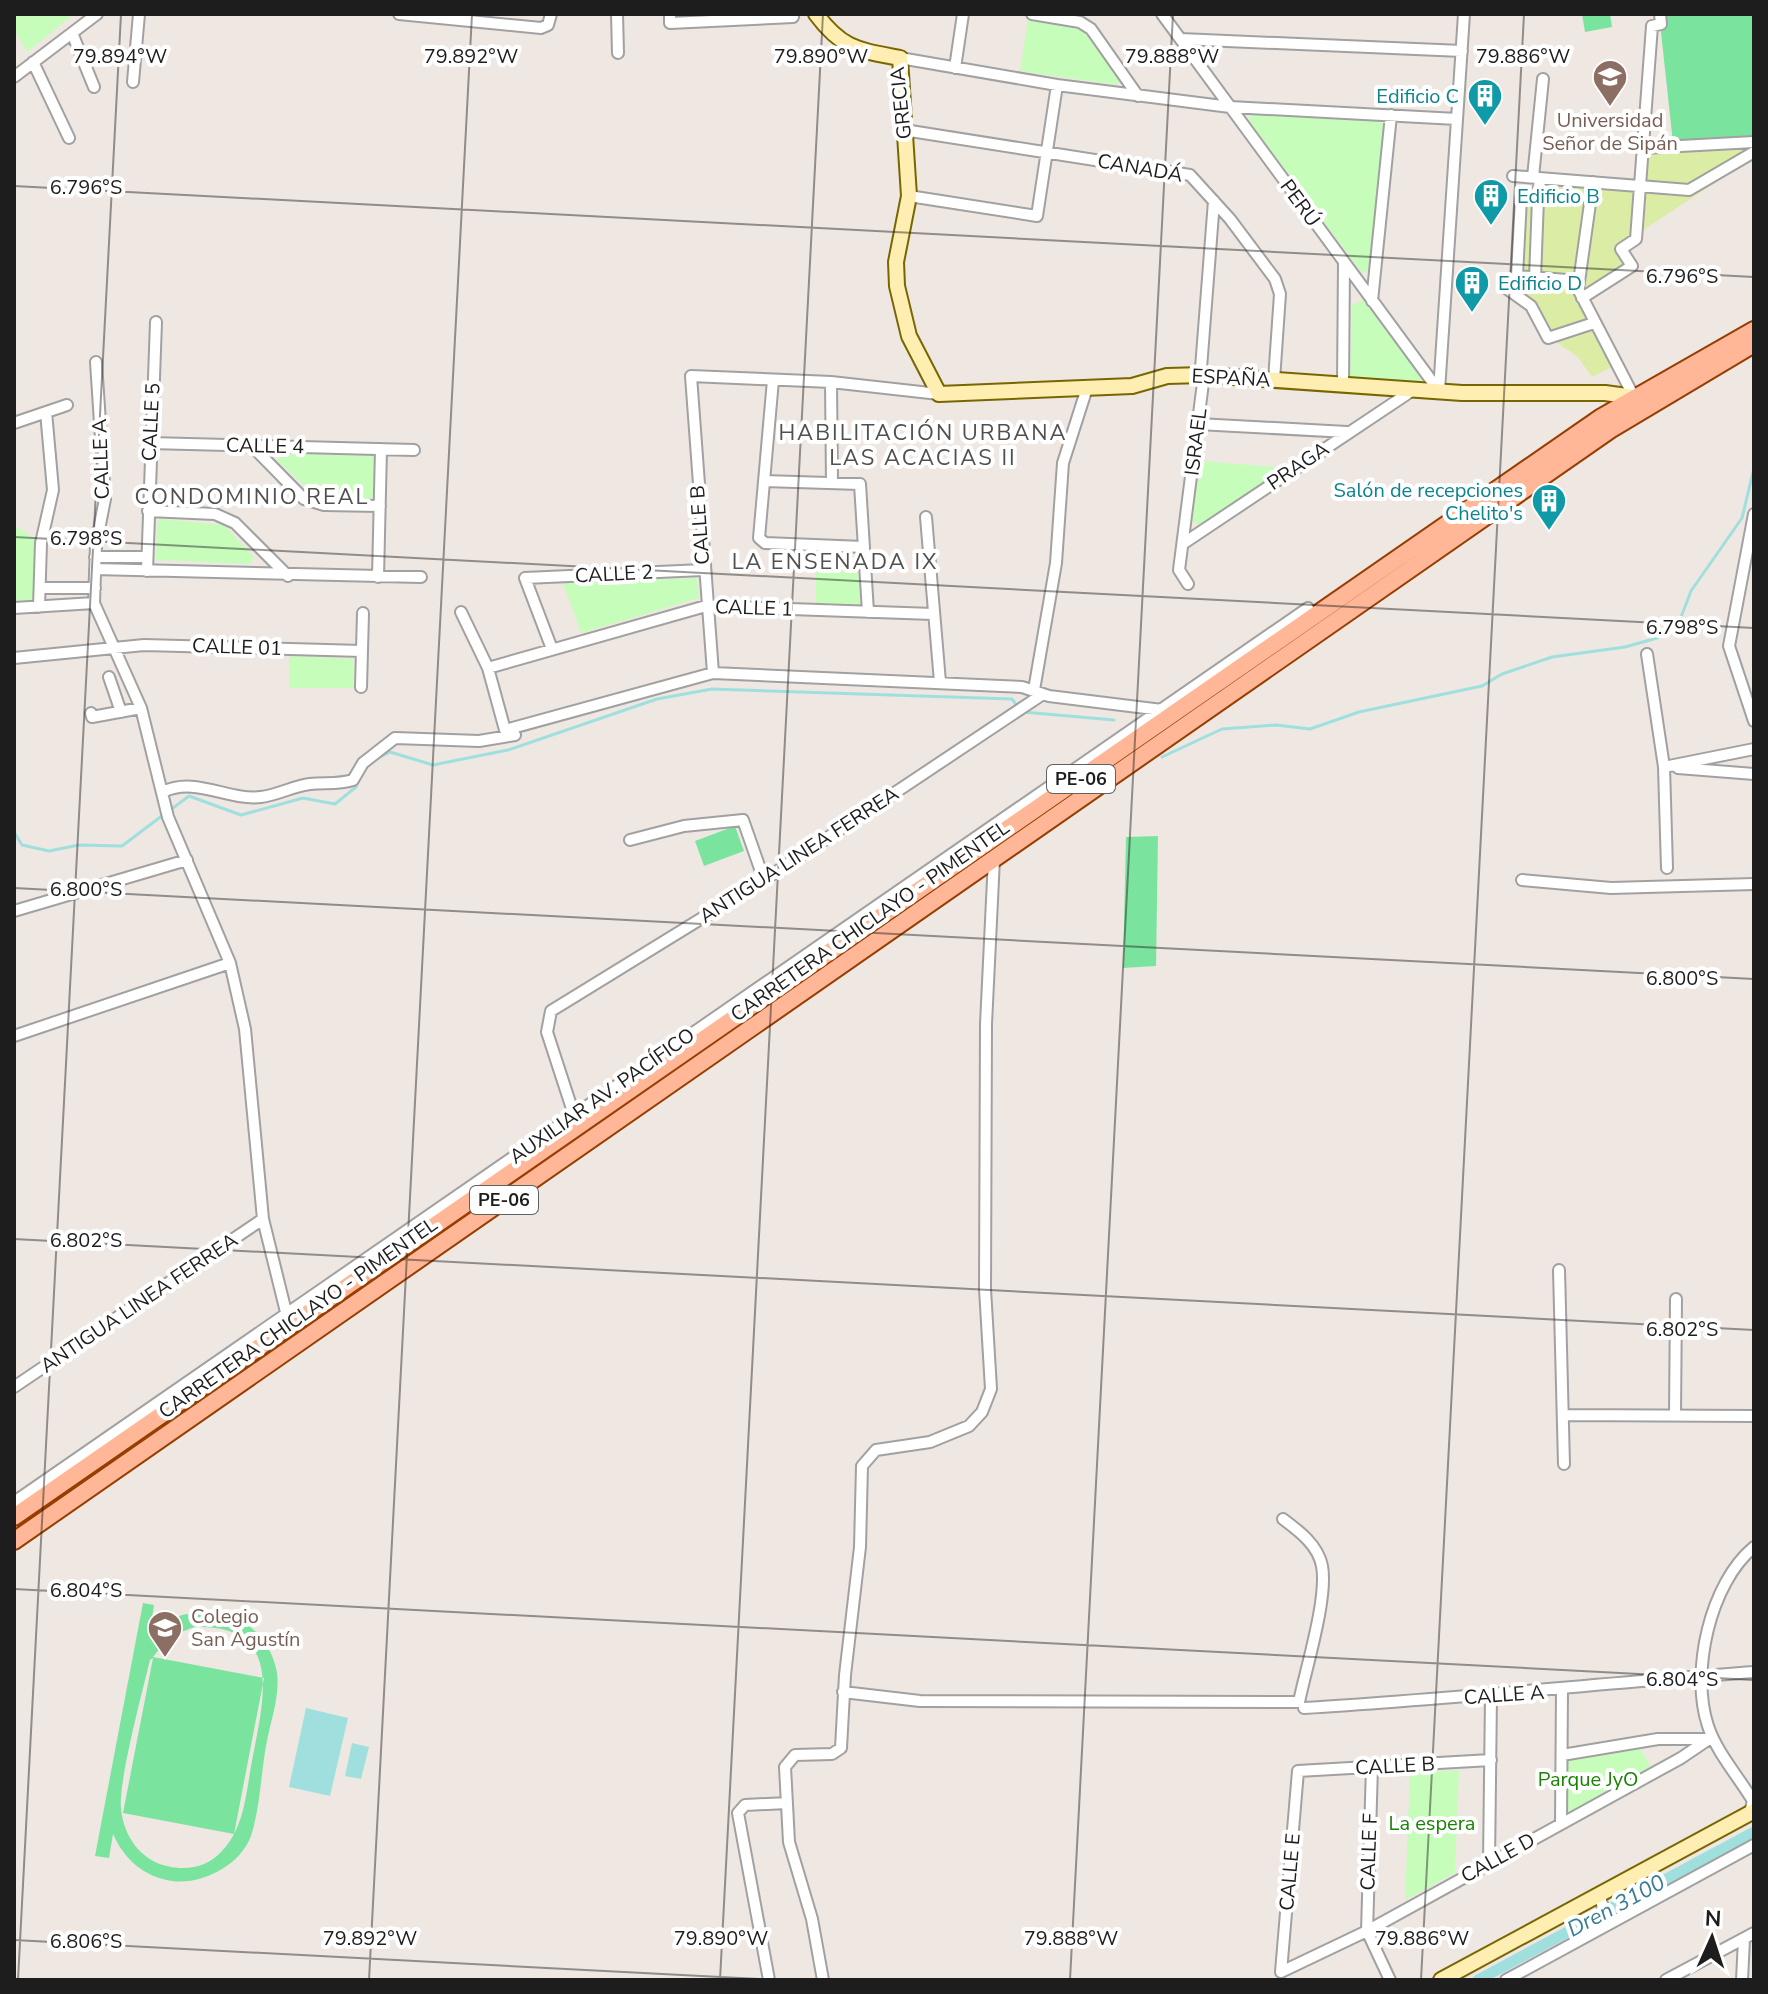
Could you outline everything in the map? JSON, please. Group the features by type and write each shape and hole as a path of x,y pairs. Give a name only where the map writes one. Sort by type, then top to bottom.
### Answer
{"main road":[{"name":"CARRETERA CHICLAYO - PIMENTEL","path":"14,1517 137,1432 288,1320 576,1119 1179,712 1634,397 1754,330"},
{"name":"CARRETERA CHICLAYO - PIMENTEL","path":"14,1541 1610,430 1754,344"},
{"path":"1308,608 1396,562"},
{"path":"983,845 984,853 994,859"},
{"path":"137,1432 148,1438 149,1447"}],"street":[{"path":"133,82 139,14"},
{"path":"399,14 541,28 548,25 551,14"},
{"path":"617,14 618,53"},
{"name":"GRECIA","path":"816,14 834,37 846,46 900,58 909,196 896,262 897,286 909,336 939,394"},
{"path":"955,68 963,14"},
{"path":"1032,14 1080,22 1091,29 1138,96"},
{"name":"PERÚ","path":"1162,14 1439,391"},
{"path":"1439,391 1464,14"},
{"path":"1582,298 1632,266 1621,249 1636,239 1652,26 1661,24 1660,14"},
{"path":"14,77 95,15"},
{"path":"670,18 793,17"},
{"path":"72,33 94,87"},
{"path":"1181,39 1462,51"},
{"path":"900,58 1057,85 1230,107 1457,119"},
{"path":"33,62 69,138"},
{"path":"1535,278 1543,79"},
{"path":"909,196 1037,216 1057,85"},
{"path":"1372,301 1391,115"},
{"name":"CANADÁ","path":"904,130 1190,175 1275,279 1280,294 1274,380"},
{"path":"1644,148 1754,142"},
{"path":"1513,176 1689,190 1754,152"},
{"path":"1593,182 1579,281 1582,298 1634,397"},
{"path":"1538,199 1521,198 1517,276 1506,288 1531,306 1548,338 1594,323"},
{"name":"ISRAEL","path":"1188,584 1179,570 1204,375 1201,368 1214,201"},
{"path":"1519,243 1536,243"},
{"path":"1343,385 1344,263"},
{"path":"1517,276 1579,281"},
{"name":"CALLE 5","path":"147,571 156,322"},
{"name":"CALLE A","path":"94,603 95,563 105,499 96,362"},
{"name":"ESPAÑA","path":"691,376 831,382 939,394 1132,386 1167,376 1204,375 1413,390 1605,393 1634,397"},
{"name":"CALLE B","path":"691,376 713,673"},
{"path":"773,380 759,538 762,542 863,547"},
{"path":"831,382 832,483"},
{"path":"1038,692 1056,563 1063,463 1087,388"},
{"name":"PRAGA","path":"1184,543 1413,390"},
{"path":"14,423 67,405"},
{"path":"39,607 41,543 53,490 46,412"},
{"path":"1198,424 1349,432"},
{"name":"CALLE 4","path":"150,443 414,450"},
{"path":"251,445 304,499 324,505 380,506"},
{"path":"378,577 381,449"},
{"path":"764,481 860,484 868,612"},
{"path":"148,511 215,514 235,523 288,576"},
{"path":"1754,514 1729,646 1754,721"},
{"path":"926,517 940,682"},
{"path":"95,563 147,557"},
{"path":"95,563 147,571 421,577"},
{"name":"CALLE 2","path":"552,649 525,578 703,570"},
{"path":"40,588 95,588"},
{"path":"14,608 94,603 141,708 168,817 230,963 245,1029 263,1219 288,1320 14,1502"},
{"name":"CALLE 1","path":"488,668 706,606 933,614"},
{"name":"AUXILIAR AV. PACÍFICO","path":"576,1119 1308,608"},
{"path":"461,612 488,668 505,730 713,673 940,682 1179,712"},
{"path":"361,687 363,613"},
{"name":"CALLE 01","path":"14,658 112,645 362,651"},
{"path":"1647,654 1664,767 1667,868"},
{"path":"109,677 121,712"},
{"name":"ANTIGUA LINEA FERREA","path":"576,1119 547,1032 551,1011 764,880 1038,692"},
{"path":"91,713 92,717 141,708"},
{"path":"164,797 172,787 199,787 262,797 311,784 339,784 353,780 363,763 395,738 479,741 515,735"},
{"path":"1664,767 1754,749"},
{"path":"1664,767 1754,774"},
{"path":"630,840 738,818 748,827 764,880"},
{"path":"823,1980 812,1919 791,1853 785,1767 795,1755 835,1753 841,1748 843,1692 860,1547 864,1461 876,1450 930,1442 969,1426 982,1412 991,1389 985,1289 986,1086 994,859"},
{"path":"14,911 187,860"},
{"path":"1522,880 1611,888 1754,884"},
{"path":"14,1036 230,963"},
{"name":"ANTIGUA LINEA FERREA","path":"14,1387 263,1219"},
{"path":"1559,1270 1564,1464"},
{"path":"1675,1416 1676,1299"},
{"path":"1563,1415 1754,1416"},
{"path":"843,1692 920,1701 1299,1702 1323,1586 1322,1563 1306,1535 1283,1519"},
{"path":"1441,1980 1600,1897 1752,1811 1753,1801 1711,1738 1705,1713 1704,1676 1706,1636 1715,1609 1733,1567 1754,1547"},
{"name":"CALLE A","path":"1304,1708 1562,1691 1652,1678 1754,1672"},
{"path":"1561,1824 1562,1691"},
{"path":"1489,1862 1491,1696"},
{"path":"1562,1755 1676,1738 1711,1738"},
{"path":"1676,1738 1681,1758"},
{"name":"CALLE D","path":"1281,1972 1367,1931 1681,1758 1711,1738"},
{"name":"CALLE B","path":"1298,1771 1491,1760"},
{"name":"CALLE F","path":"1372,1767 1367,1931 1390,1980"},
{"name":"CALLE E","path":"1281,1972 1298,1771"},
{"path":"769,1980 738,1813 745,1805 787,1803"},
{"path":"1506,1980 1754,1845"},
{"path":"1600,1897 1612,1920"},
{"path":"1668,1979 1749,1936"},
{"path":"1742,1980 1749,1936"}],"green space":[{"path":"14,14 74,14 27,52 14,29"},
{"path":"1582,14 1610,14 1612,27 1585,32"},
{"path":"1659,14 1754,14 1754,138 1673,143"},
{"path":"1028,19 1079,25 1120,79 1117,85 1020,71"},
{"path":"1252,113 1377,120 1384,125 1372,269 1362,273 1248,120"},
{"path":"1754,145 1754,157 1616,248 1628,266 1589,292 1582,279 1513,274 1514,198 1542,199 1544,182 1644,191 1647,150"},
{"path":"1512,279 1580,282 1620,363 1592,377 1578,357 1552,339 1527,297 1511,286"},
{"path":"1366,299 1422,378 1419,384 1354,381 1350,377 1352,305"},
{"path":"281,453 373,456 376,461 374,496 369,499 314,494 277,461"},
{"path":"1200,461 1288,468 1204,526 1190,521"},
{"path":"157,521 224,525 254,557 250,564 156,560"},
{"path":"14,525 35,539 33,597 29,602 14,602"},
{"path":"816,553 857,554 860,605 816,604"},
{"path":"697,578 699,598 581,633 563,583"},
{"path":"289,656 353,659 354,688 289,688"},
{"path":"735,826 744,851 704,866 695,841"},
{"path":"1158,836 1156,966 1123,968 1126,837"},
{"path":"143,1603 154,1605 150,1631 167,1620 186,1614 224,1614 241,1621 256,1632 268,1648 277,1677 277,1696 256,1814 246,1847 218,1871 183,1881 162,1879 144,1871 129,1859 113,1834 109,1858 95,1856","holes":["194,1627 223,1629 243,1638 256,1652 262,1678 153,1657 169,1637","153,1658 123,1813 234,1834 230,1842 204,1864 190,1868 175,1867 157,1863 141,1852 125,1828 121,1808 123,1778 142,1692","262,1686 246,1797 234,1834"]},
{"name":"Parque JyO","path":"1640,1748 1652,1769 1573,1813 1565,1808 1567,1763 1570,1760"},
{"name":"La espera","path":"1459,1770 1455,1873 1405,1900 1410,1773"}],"water":[{"path":"306,1708 348,1718 330,1796 289,1787"},
{"path":"352,1743 369,1747 361,1779 345,1776"}],"waterway":[{"path":"1162,757 1222,729 1276,725 1310,729 1359,712 1482,686 1502,674 1552,657 1625,647 1657,638 1678,625 1691,591 1742,518 1754,468"},
{"path":"376,759 390,752 433,765 508,750 657,699 712,689 1012,699 1018,707"},
{"path":"1023,712 1114,720"},
{"path":"169,811 189,796 241,815 303,798 335,804 356,787 359,779"},
{"path":"14,832 22,845 49,851 79,845 122,846 163,815"},
{"name":"Dren 3100","path":"1478,1980 1754,1832"}],"place":[{"name":"Universidad Señor de Sipán","path":"1610,108"},
{"name":"Edificio C","path":"1485,127"},
{"name":"Edificio B","path":"1491,227"},
{"name":"Edificio D","path":"1472,314"},
{"name":"Salón de recepciones Chelito's","path":"1549,532"},
{"name":"Colegio San Agustín","path":"165,1659"}],"district":[{"name":"HABILITACIÓN URBANA LAS ACACIAS II","path":"923,446"},
{"name":"CONDOMINIO REAL","path":"252,497"},
{"name":"LA ENSENADA IX","path":"835,562"}]}
